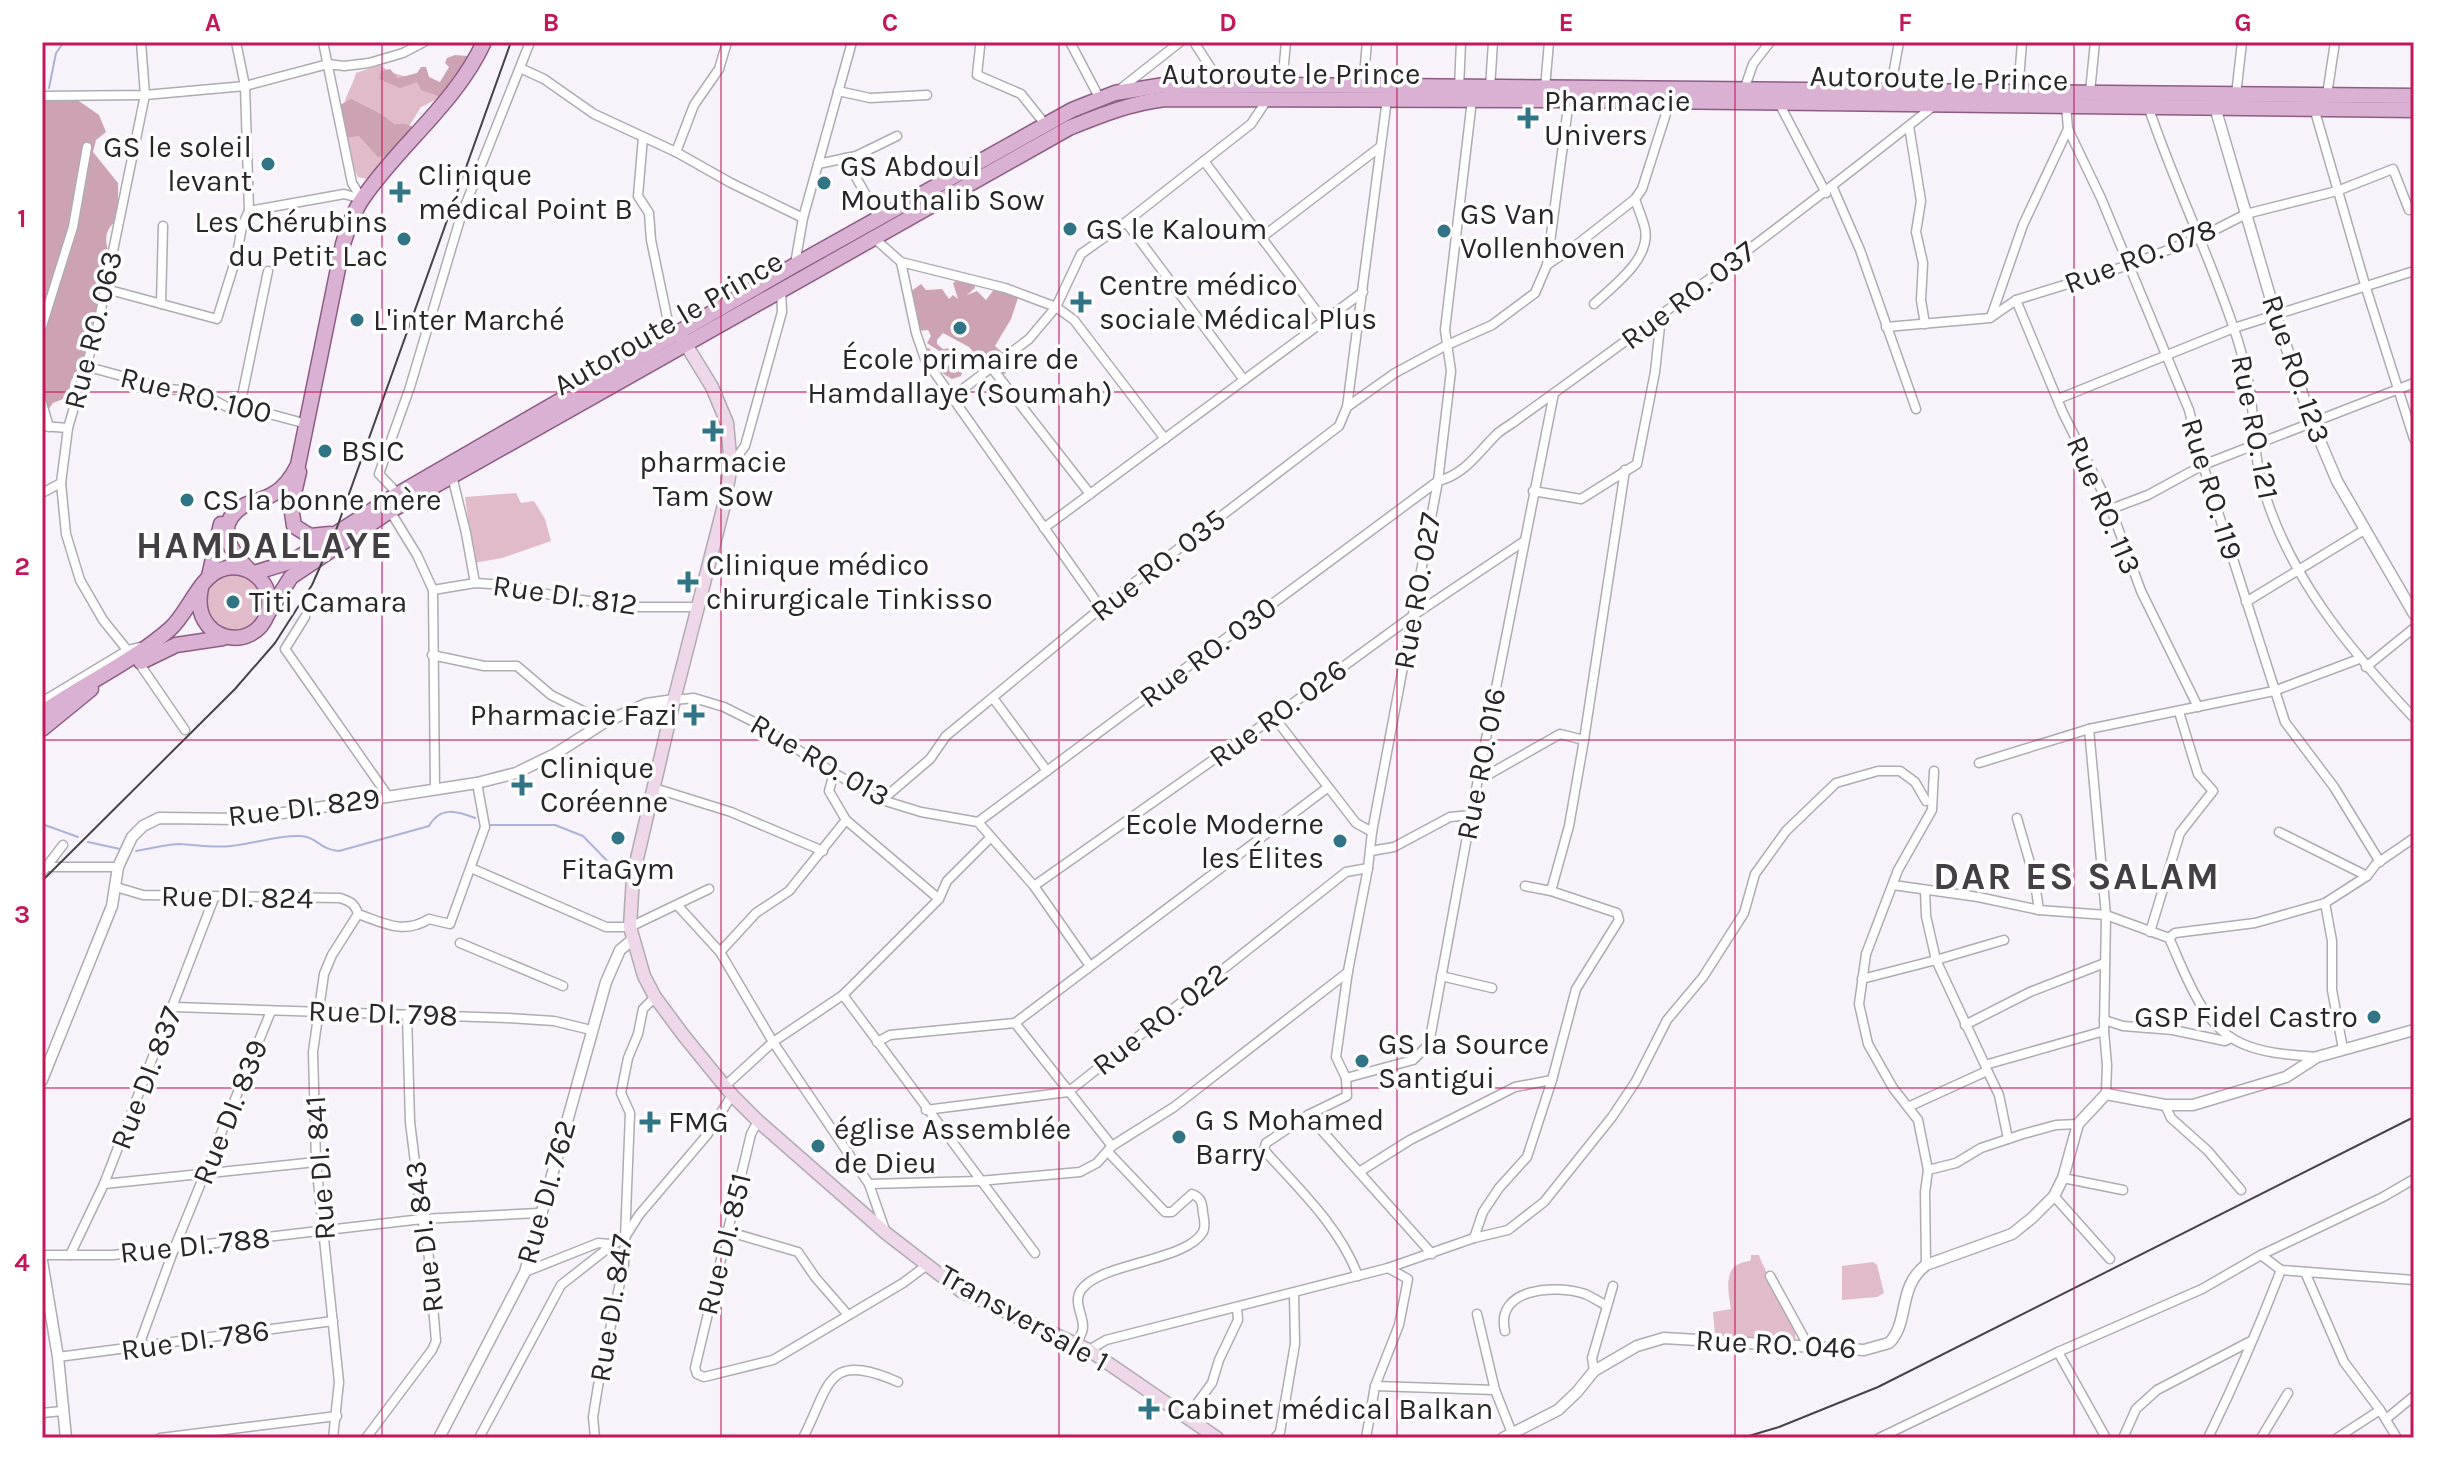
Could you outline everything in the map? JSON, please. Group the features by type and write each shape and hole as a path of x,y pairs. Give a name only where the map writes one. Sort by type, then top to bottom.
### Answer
{"main road":[{"path":"42,731 105,678 176,645 241,638 252,633 267,615 268,592 229,547 226,538 229,522 244,506 274,494 288,482 298,465 343,244 362,199 454,90 484,42"},
{"name":"Autoroute le Prince","path":"267,615 291,577 390,511 795,265 1045,124 1115,93 1164,85 1282,85 2414,96"},
{"name":"Autoroute le Prince","path":"251,572 293,561 398,494 679,337 781,289 1069,128 1140,102 1165,99 1569,100 2414,110"},
{"name":"Transversale 1","path":"679,337 712,387 727,423 731,466 633,876 631,934 644,976 655,997 728,1090 758,1121 887,1234 961,1291 1089,1350 1187,1417 1209,1436"},
{"path":"303,442 291,518 294,526 303,533 319,536 334,534"},
{"path":"229,638 216,634 206,625 198,601 218,531 228,511 281,480 303,442"},
{"path":"42,713 149,646 185,614 205,582 224,568 251,572"}],"street":[{"name":"Rue RO. 063","path":"128,651 103,620 80,580 66,534 61,483 68,428 106,289 145,95 141,42"},
{"path":"106,289 217,319 237,255 242,226 249,211 245,86 236,42"},
{"path":"323,42 352,183 362,199"},
{"path":"401,42 403,53"},
{"path":"42,96 145,95 245,86 328,64 369,63 403,53 424,42"},
{"path":"398,494 379,474 410,387 461,216 530,42"},
{"path":"676,152 694,105 719,69 727,42"},
{"path":"795,265 803,218 852,42"},
{"path":"1070,42 1100,99"},
{"path":"1115,93 1180,42"},
{"path":"1194,42 1222,85"},
{"path":"1282,85 1286,42"},
{"path":"1363,87 1367,42"},
{"path":"1459,88 1461,42"},
{"path":"1490,88 1493,42"},
{"path":"1545,88 1549,42"},
{"path":"1744,90 1753,64 1770,42"},
{"path":"1890,92 1899,42"},
{"path":"2018,94 2022,42"},
{"path":"2090,92 2095,42"},
{"path":"2236,95 2242,42"},
{"path":"2327,95 2335,42"},
{"path":"980,47 977,75 1021,94 1045,124"},
{"path":"520,68 544,79 594,114 676,152 803,218"},
{"path":"838,91 870,98 927,95"},
{"path":"951,398 1029,339 1056,307 1081,254 1251,124 1267,99"},
{"path":"1347,407 1387,99"},
{"name":"Rue RO. 027","path":"1346,1078 1336,1057 1348,971 1438,481 1451,371 1445,330 1472,100"},
{"path":"1547,265 1569,100"},
{"path":"1547,265 1635,199 1647,175 1670,101"},
{"path":"1779,102 1860,250 1916,409"},
{"name":"Rue RO. 037","path":"1438,481 1469,466 1498,433 1661,317 1937,104"},
{"name":"Rue RO. 119","path":"2066,105 2068,129 2189,410 2203,465 2285,722 2334,787 2380,862"},
{"name":"Rue RO. 121","path":"2148,106 2166,160 2234,328 2249,385 2261,479 2280,538 2298,570 2359,659 2414,718"},
{"name":"Rue RO. 123","path":"2215,107 2276,317 2312,422 2337,481 2414,614"},
{"path":"2314,108 2414,439"},
{"path":"1909,126 1921,201 1916,232 1923,263 1921,300 1925,324"},
{"path":"1990,318 2023,225 2068,129"},
{"path":"818,164 856,156 897,136"},
{"path":"643,137 638,196 649,213 651,240 679,337"},
{"path":"42,326 73,227 87,147"},
{"path":"1261,238 1380,147"},
{"path":"845,158 879,218"},
{"path":"1204,161 1324,321"},
{"name":"Rue RO. 078","path":"1886,327 1990,318 2016,300 2129,265 2199,238 2207,231 2246,214 2337,191 2393,169 2409,210"},
{"path":"249,211 344,194 362,199"},
{"path":"1594,304 1634,264 1643,248 1646,231 1635,199"},
{"path":"1126,222 1244,380"},
{"path":"161,304 163,226"},
{"path":"873,237 901,262 1005,288 1056,307 1074,320 1165,439"},
{"path":"901,262 916,333 925,359 1101,608"},
{"name":"Rue RO. 035","path":"882,800 930,759 946,736 1101,608 1339,426 1347,407 1395,373 1492,325 1535,293 1547,265"},
{"path":"240,406 268,271"},
{"path":"2058,399 2234,328 2414,271"},
{"path":"731,466 745,446 782,312 781,289"},
{"path":"1044,528 1363,292"},
{"name":"Rue RO. 113","path":"2016,300 2058,399 2111,509 2141,591 2198,707"},
{"path":"1533,491 1581,499 1637,464 1655,372 1661,317"},
{"name":"Rue RO. 100","path":"85,366 169,389 199,392 227,407 240,406 307,424"},
{"path":"991,367 1090,494"},
{"path":"2111,509 2148,495 2203,465 2414,383"},
{"name":"Rue RO. 016","path":"1346,1078 1413,1060 1429,1044 1554,393"},
{"path":"42,403 46,427 68,428"},
{"path":"1551,891 1563,851 1584,740 1625,470"},
{"path":"452,476 475,583"},
{"name":"Rue RO. 030","path":"978,822 1438,481"},
{"path":"42,493 61,483"},
{"path":"390,511 417,555 433,590 435,790"},
{"path":"2246,602 2364,530"},
{"name":"Rue RO. 026","path":"1034,886 1414,615 1523,542"},
{"name":"Rue DI. 812","path":"433,590 475,583 506,585 565,598 638,607 697,607"},
{"path":"305,617 285,649 388,796"},
{"path":"2366,667 2414,628"},
{"path":"42,703 128,651 149,646"},
{"path":"432,655 484,666 517,666 551,695 605,722"},
{"path":"1979,763 2089,729 2274,691 2359,659"},
{"path":"139,663 185,730"},
{"name":"Rue RO. 013","path":"674,700 694,698 724,707 758,724 882,800 921,812 978,822"},
{"path":"993,698 1047,771"},
{"name":"Rue DI. 829","path":"42,1080 112,906 118,867 132,837 143,826 159,818 244,819 477,783 516,773 555,754 605,722 646,704 674,700"},
{"path":"2150,932 2180,833 2213,791 2198,774 2179,712"},
{"path":"1274,717 1356,823 1372,832"},
{"path":"1934,771 1932,810 1898,870 1866,954 1859,1004 1868,1044 1893,1088 1918,1120 1928,1170 1925,1192 1926,1265 2012,1234 2054,1196 2063,1178 2078,1124 2106,1094 2106,915 2089,729"},
{"path":"1479,776 1486,776 1560,734 1584,740"},
{"path":"1089,1350 1106,1340 1388,1268 1474,1238 1508,1230 1544,1202 1612,1117 1636,1081 1667,1020 1703,977 1744,913 1755,874 1786,831 1836,783 1878,771 1900,771 1915,782 1926,801"},
{"path":"834,773 829,791 846,820 939,899"},
{"path":"477,783 485,827 471,868 606,927 631,934 709,889"},
{"path":"654,788 731,812 823,851"},
{"path":"877,1042 890,1035 1015,1023 1327,788"},
{"path":"1371,851 1394,847 1450,817 1471,815"},
{"path":"2017,818 2034,877 2039,910"},
{"path":"720,952 756,913 789,891 846,820"},
{"path":"978,822 1034,886 1090,966"},
{"path":"2279,832 2367,876"},
{"path":"479,1438 561,1285 624,1239 639,1215 707,1135 728,1090 773,1042 843,995 939,899 947,881 990,838"},
{"path":"2169,938 2175,933 2255,923 2325,903 2367,876 2380,862 2414,838"},
{"path":"44,868 63,845"},
{"path":"44,868 118,867"},
{"name":"Rue DI. 824","path":"116,887 143,895 340,898 351,902 357,911 393,926 415,928 429,919 450,924 471,868"},
{"name":"Rue RO. 022","path":"926,1110 1068,1092 1346,872 1368,868"},
{"path":"1893,885 2039,910 2106,915 2169,938 2196,996 2217,1026 2231,1038 2276,1053 2317,1057"},
{"path":"1474,1238 1483,1212 1499,1188 1527,1157 1552,1080 1576,989 1619,920 1617,913 1551,891 1525,886"},
{"path":"1925,890 1926,916 1936,960 1999,1095 2008,1139"},
{"name":"Rue DI. 837","path":"70,1255 104,1184 214,898"},
{"path":"2325,903 2332,941 2332,990 2343,1049"},
{"path":"678,906 720,952 773,1042 869,1184 887,1234"},
{"name":"Rue DI. 841","path":"333,1438 339,1382 316,1162 313,1052 324,974 357,911"},
{"name":"Rue DI. 762","path":"439,1438 525,1272 591,1030 620,950 631,934"},
{"path":"1862,979 2004,940"},
{"path":"460,943 563,986"},
{"path":"1965,1025 2030,992 2105,963"},
{"path":"869,1184 979,1181 1080,1172 1174,1107 1348,971"},
{"path":"1441,976 1492,988"},
{"path":"843,995 1035,1253"},
{"name":"Rue DI. 847","path":"595,1438 593,1417 624,1264 630,1113 621,1093 643,1009 655,997"},
{"name":"Rue DI. 798","path":"174,1007 554,1021 591,1030"},
{"name":"Rue DI. 839","path":"138,1348 174,1249 271,1011"},
{"name":"Rue DI. 843","path":"366,1438 436,1341 428,1248 410,1122 407,1014"},
{"path":"2104,1020 2123,1026 2173,1030 2225,1041 2231,1038"},
{"path":"1015,1023 1110,1149 1165,1212 1172,1212 1192,1194 1201,1200 1205,1227 1203,1234 1157,1259 1132,1264 1093,1281 1081,1290 1077,1300 1083,1328 1076,1344"},
{"path":"2106,1094 2165,1105 2193,1105 2275,1081 2317,1057 2414,1030"},
{"path":"1908,1107 1986,1068 2104,1031"},
{"path":"1346,1078 1347,1096 1308,1115 1266,1143 1264,1150 1316,1208 1353,1263 1358,1276"},
{"path":"1359,1172 1410,1140 1515,1087 1552,1080"},
{"path":"2165,1105 2171,1118 2208,1151 2241,1190"},
{"path":"1308,1115 1432,1254"},
{"name":"Rue DI. 851","path":"758,1121 751,1134 726,1231 695,1368 697,1374 704,1377 773,1360 848,1315"},
{"path":"1928,1170 1956,1163 1981,1148 2008,1139 2056,1125 2078,1124"},
{"path":"104,1184 316,1162"},
{"path":"2063,1178 2123,1190"},
{"path":"1879,1438 2058,1352 2202,1289 2261,1255 2414,1179"},
{"path":"2054,1196 2110,1259"},
{"name":"Rue DI. 788","path":"42,1258 174,1249 422,1219 539,1213"},
{"path":"726,1231 798,1252 848,1315 927,1265"},
{"path":"525,1272 598,1243 612,1245"},
{"path":"2261,1255 2281,1270 2414,1280"},
{"path":"42,1258 58,1357 66,1438"},
{"name":"Rue RO. 046","path":"1507,1436 1558,1410 1594,1371 1637,1346 1664,1338 1864,1350 1889,1343 1897,1331 1905,1294 1912,1280 1926,1265"},
{"path":"1366,1438 1375,1386 1399,1325 1408,1279 1388,1268"},
{"path":"2208,1438 2239,1375 2250,1341 2260,1325 2281,1270"},
{"path":"2305,1272 2344,1362 2397,1438"},
{"path":"1770,1276 1809,1347"},
{"path":"1594,1371 1592,1358 1613,1286"},
{"path":"1505,1331 1502,1318 1507,1306 1517,1297 1537,1292 1585,1294 1607,1306"},
{"path":"1275,1438 1280,1432 1292,1373 1294,1293"},
{"path":"1187,1417 1212,1383 1238,1320 1237,1308"},
{"path":"1477,1314 1507,1436"},
{"name":"Rue DI. 786","path":"58,1357 333,1321"},
{"path":"2123,1438 2136,1409 2157,1390 2250,1341"},
{"path":"2058,1352 2106,1438"},
{"path":"803,1438 832,1379 848,1369 869,1370 898,1382"},
{"path":"1375,1386 1495,1390"},
{"path":"2261,1438 2288,1393"},
{"path":"2386,1419 2414,1396"},
{"path":"2337,1438 2380,1410"},
{"path":"42,1413 62,1411"},
{"path":"160,1438 337,1416"}],"shaded area":[{"path":"468,56 470,63 444,98 421,90 417,82 400,88 379,79 381,71 390,69 398,78 426,67 429,77 440,82 449,67 445,63 447,58"},
{"path":"380,65 390,72 418,80 441,97 421,107 384,167 367,179 358,177 352,162 344,135 343,109 356,73"},
{"path":"42,99 76,99 99,115 106,132 96,140 93,152 118,183 118,219 106,236 110,256 101,275 104,287 86,342 84,359 71,381 68,397 53,403 42,418"},
{"path":"351,99 394,124 414,127 392,156 378,157 359,136 344,138 336,113 340,105"},
{"name":"École primaire de Hamdallaye (Soumah)","path":"959,279 974,282 975,288 967,295 977,291 986,300 995,288 1013,293 1018,298 1011,319 995,346 1013,362 1005,374 1000,373 991,360 992,353 988,357 983,351 976,355 969,347 943,333 937,344 943,349 951,348 966,361 961,376 952,379 942,373 937,374 923,349 929,348 944,366 955,365 953,360 927,343 931,336 928,330 919,331 913,314 915,307 907,301 906,295 921,284 926,290 942,289 949,299 953,295 958,299 953,283"},
{"path":"516,493 521,503 534,501 545,519 551,541 502,558 474,563 465,497"},
{"path":"220,572 253,576 267,606 248,632 215,630 202,595"},
{"path":"1751,1255 1759,1255 1788,1311 1795,1342 1786,1344 1715,1335 1713,1312 1731,1309 1728,1284 1731,1272 1739,1264 1751,1260"},
{"path":"1873,1262 1877,1265 1884,1293 1877,1297 1842,1300 1842,1266"}],"waterway":[{"path":"49,88 56,53 64,42"},
{"path":"136,851 175,844 231,846 300,836 339,851 429,826 438,815 444,813 455,812 475,818"},
{"path":"42,824 78,837"},
{"path":"490,825 555,825 583,836 616,870"},
{"path":"88,842 120,849"}],"railway":[{"path":"42,881 235,689 275,643 312,585 335,533 511,42"},
{"path":"1742,1438 1779,1427 1878,1387 2414,1117"}],"place":[{"name":"Pharmacie Univers","path":"1528,118"},
{"name":"GS le soleil levant","path":"268,164"},
{"name":"GS Abdoul Mouthalib Sow","path":"824,183"},
{"name":"Clinique médical Point B","path":"400,192"},
{"name":"GS le Kaloum","path":"1070,229"},
{"name":"GS Van Vollenhoven","path":"1444,231"},
{"name":"Les Chérubins du Petit Lac","path":"404,239"},
{"name":"Centre médico sociale Médical Plus","path":"1081,302"},
{"name":"L'inter Marché","path":"357,320"},
{"name":"École primaire de Hamdallaye (Soumah)","path":"960,328"},
{"name":"pharmacie Tam Sow","path":"713,431"},
{"name":"BSIC","path":"325,451"},
{"name":"CS la bonne mère","path":"187,500"},
{"name":"Clinique médico chirurgicale Tinkisso","path":"688,582"},
{"name":"Titi Camara","path":"233,602"},
{"name":"Pharmacie Fazi","path":"694,715"},
{"name":"Clinique Coréenne","path":"522,785"},
{"name":"FitaGym","path":"618,838"},
{"name":"Ecole Moderne les Élites","path":"1340,841"},
{"name":"GSP Fidel Castro","path":"2374,1017"},
{"name":"GS la Source Santigui","path":"1362,1061"},
{"name":"FMG","path":"650,1122"},
{"name":"G S Mohamed Barry","path":"1179,1137"},
{"name":"église Assemblée de Dieu","path":"818,1146"},
{"name":"Cabinet médical Balkan","path":"1149,1409"}],"district":[{"name":"HAMDALLAYE","path":"265,545"},
{"name":"DAR ES SALAM","path":"2077,876"}]}
